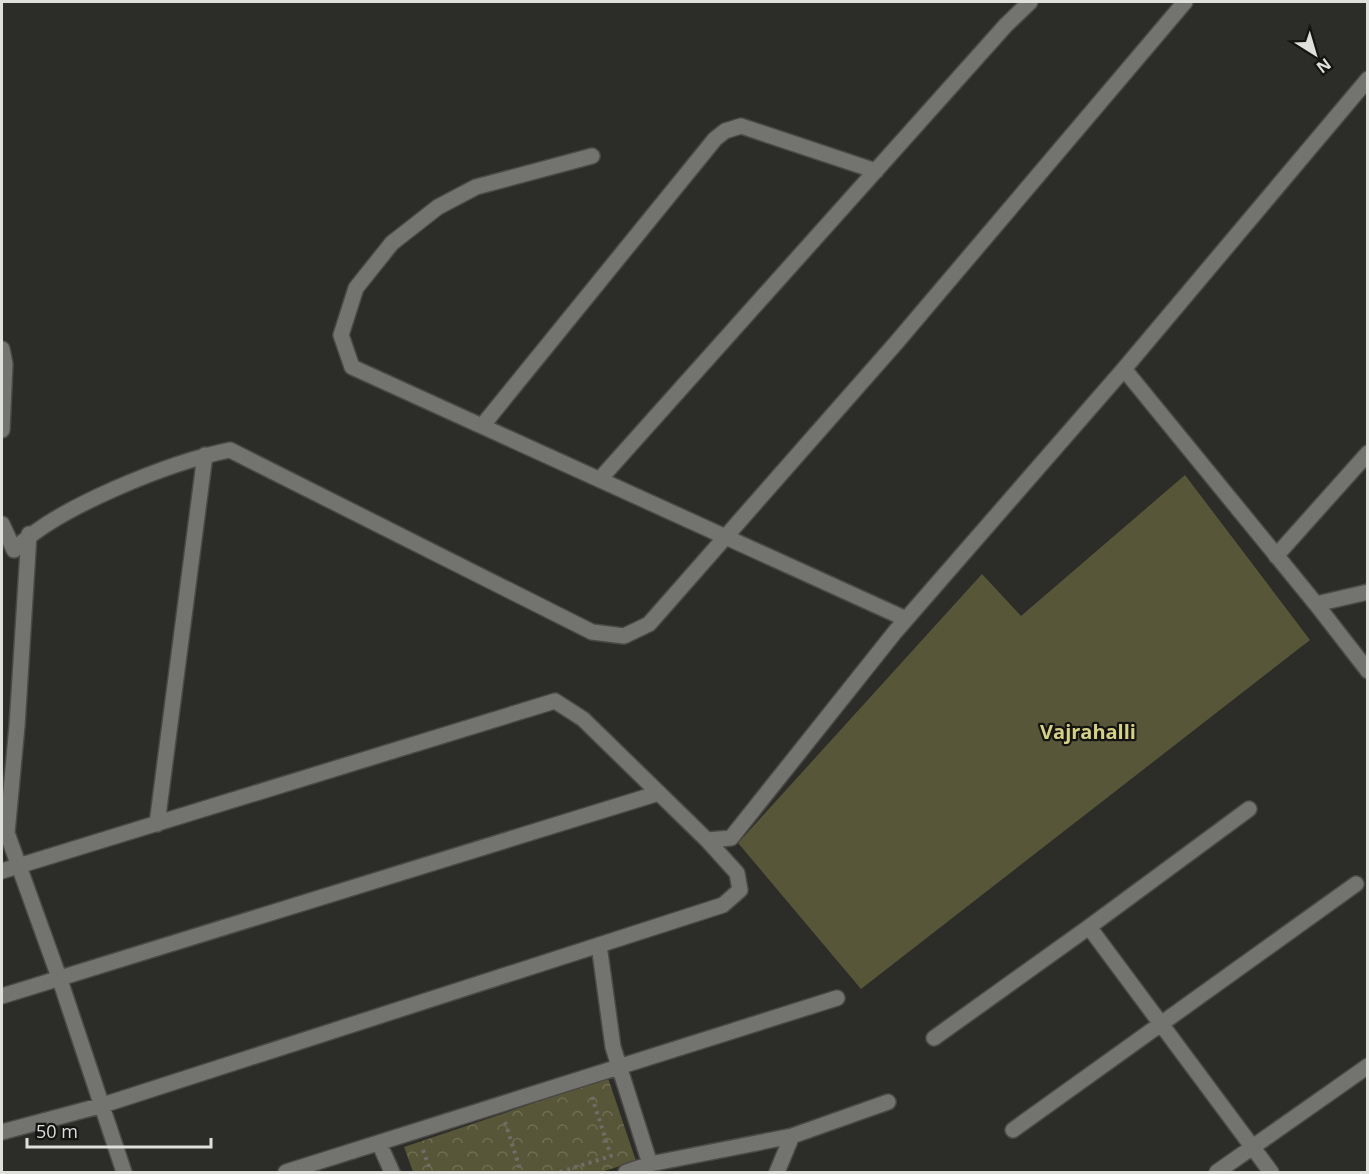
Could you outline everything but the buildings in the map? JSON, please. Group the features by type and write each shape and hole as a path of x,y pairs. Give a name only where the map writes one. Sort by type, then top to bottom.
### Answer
{"street":[{"path":"600,480 1030,2"},
{"path":"2,524 8,552 29,534 112,490 205,455 230,450 592,632 624,636 649,624 897,343 1179,4"},
{"path":"707,840 731,838 906,619 1124,369 1368,78"},
{"path":"482,426 716,139 725,131 741,126 876,171"},
{"path":"592,156 476,187 438,207 392,243 356,288 341,335 352,367 906,619"},
{"path":"2,349 5,364 2,430"},
{"path":"1124,369 1368,671"},
{"path":"1276,556 1368,453"},
{"path":"158,824 205,455"},
{"path":"29,534 17,726 7,833 60,980 124,1173"},
{"path":"1316,604 1368,591"},
{"path":"2,871 555,700 583,719 707,840 736,873 740,890 723,905 103,1105 2,1132"},
{"path":"2,996 60,980 659,793"},
{"path":"934,1038 1249,809"},
{"path":"1013,1130 1356,884"},
{"path":"1089,927 1271,1173"},
{"path":"599,945 619,1068 650,1164"},
{"path":"286,1173 837,998"},
{"path":"1217,1173 1368,1066"},
{"path":"626,1173 650,1164 792,1136 888,1102"},
{"path":"777,1173 792,1136"},
{"path":"379,1143 392,1173"}],"path":[{"path":"560,1173 611,1156 588,1086"},
{"path":"502,1113 521,1173"},
{"path":"419,1140 431,1173"}],"green space":[{"path":"1185,475 1310,640 861,989 738,843 982,574 1021,616"},
{"path":"608,1078 636,1161 601,1172 413,1172 404,1147"}],"district":[{"name":"Vajrahalli","path":"1088,732"}]}
